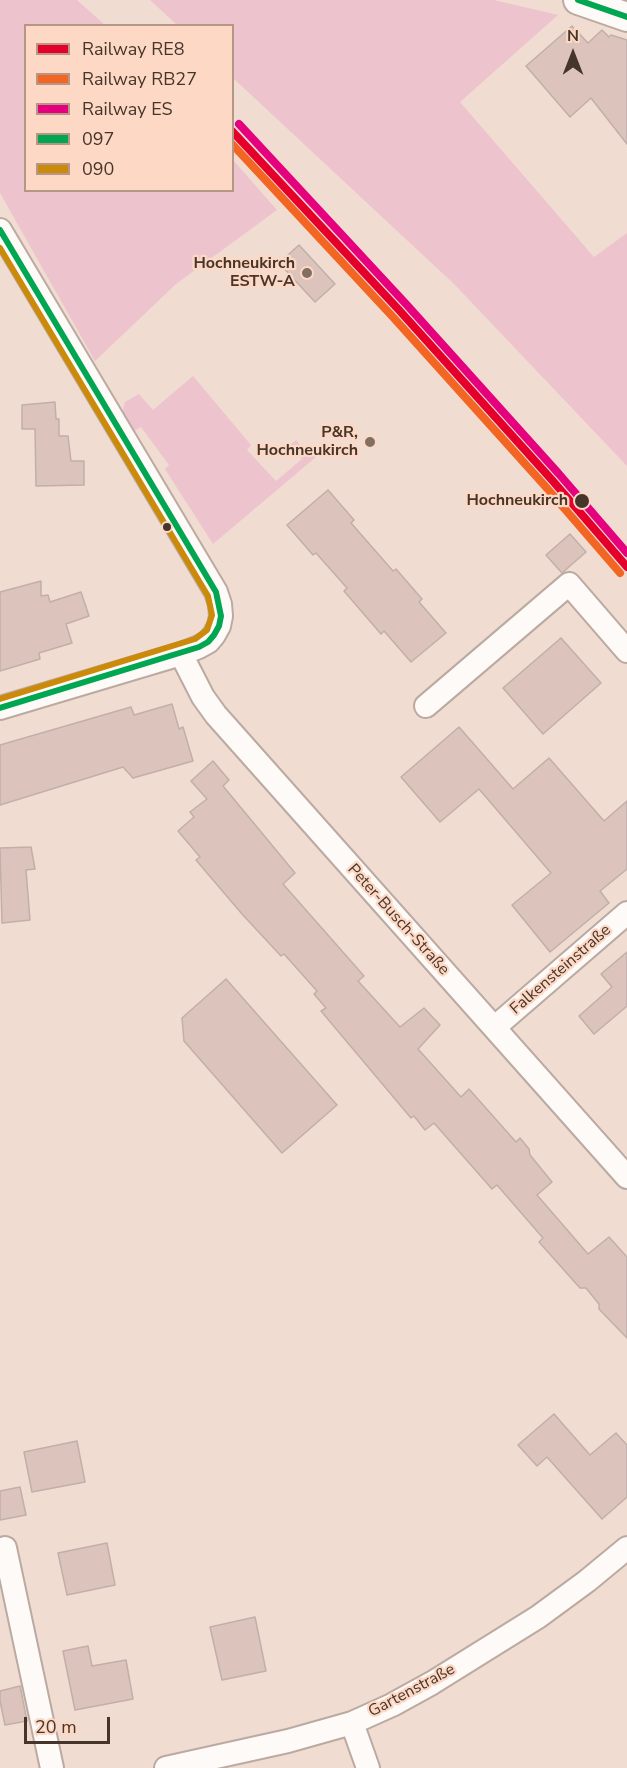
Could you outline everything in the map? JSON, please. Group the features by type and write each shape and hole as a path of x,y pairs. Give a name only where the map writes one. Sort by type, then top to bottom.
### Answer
{"street":[{"path":"578,0 627,17"},
{"path":"0,230 216,592 221,616 219,626 208,642 181,654 0,708"},
{"path":"426,706 569,584 627,651"},
{"name":"Peter-Busch-Straße","path":"181,654 203,697 216,715 627,1177"},
{"name":"Falkensteinstraße","path":"495,1027 627,913"},
{"path":"5,1548 52,1768"},
{"name":"Gartenstraße","path":"166,1768 288,1741 352,1722 392,1705 432,1683 538,1617 627,1548"},
{"path":"352,1722 368,1768"}],"shaded area":[{"path":"0,0 77,0 104,24 24,24 24,192 234,192 234,161 277,210 176,284 95,361 0,193"},
{"path":"150,0 494,0 558,15 460,102 594,257 627,233 627,466 454,284 234,79 234,24 176,24"},
{"path":"193,376 251,445 247,450 276,481 302,459 290,445 296,440 307,453 311,451 316,457 213,544 165,469 169,465 141,427 134,431 122,413 125,402 139,394 153,410"}],"building":[{"path":"572,26 588,43 602,30 609,37 611,35 627,40 627,144 591,98 570,117 526,66"},
{"name":"Hochneukirch ESTW-A","path":"299,245 335,284 315,302 279,263"},
{"path":"55,402 56,419 59,419 59,436 68,436 71,461 84,461 84,485 36,486 35,429 22,429 22,405"},
{"path":"328,490 354,520 351,523 393,571 396,569 422,599 419,602 446,633 411,662 384,631 381,634 344,591 347,588 316,553 313,555 287,525"},
{"path":"570,534 586,552 562,573 546,555"},
{"path":"41,581 41,596 48,595 50,602 81,592 89,616 66,624 72,643 39,653 40,659 0,671 0,592"},
{"path":"561,638 601,683 543,734 503,688"},
{"path":"172,704 179,729 183,727 193,761 133,778 123,767 0,805 0,745 131,707 134,715"},
{"path":"459,727 513,789 549,758 604,821 627,801 627,869 600,891 609,903 550,952 512,905 551,873 479,789 440,822 401,777"},
{"path":"213,761 229,780 223,786 295,873 283,884 364,976 358,981 400,1027 424,1008 440,1025 418,1049 461,1097 469,1089 516,1142 520,1138 529,1149 530,1155 552,1182 537,1195 588,1254 609,1237 627,1257 627,1338 599,1309 599,1304 586,1288 580,1288 539,1242 543,1238 497,1185 492,1189 434,1123 425,1130 414,1116 411,1118 321,1011 326,1008 314,994 317,991 284,954 281,956 242,914 196,860 200,857 178,831 194,817 190,812 207,799 191,781"},
{"path":"31,847 35,869 26,870 30,920 2,923 0,848"},
{"path":"627,952 627,1006 594,1034 579,1016 612,987 601,974"},
{"path":"226,979 337,1105 282,1153 184,1041 182,1018"},
{"path":"554,1414 590,1455 616,1433 627,1445 627,1497 602,1519 547,1457 537,1466 518,1445"},
{"path":"77,1441 85,1482 32,1492 24,1452"},
{"path":"20,1487 26,1515 0,1520 0,1491"},
{"path":"107,1543 115,1585 67,1595 58,1553"},
{"path":"255,1617 266,1671 222,1680 210,1627"},
{"path":"88,1646 92,1666 126,1660 133,1699 75,1710 63,1651"},
{"path":"20,1686 27,1721 5,1725 0,1691"}],"rail line":[{"name":"ES","path":"239,124 406,304 627,553"},
{"name":"RE8","path":"234,133 399,310 627,567"},
{"name":"RB27","path":"234,146 392,316 620,573"}],"transit line":[{"name":"097","path":"578,0 627,17"},
{"name":"097","path":"0,230 216,592 221,616 214,635 199,647 0,708"},
{"name":"090","path":"0,248 208,596 212,615 207,630 195,639 0,699"}],"place":[{"name":"Hochneukirch ESTW-A","path":"307,273"},
{"name":"P&R, Hochneukirch","path":"370,442"},
{"name":"Hochneukirch","path":"582,501"}]}
